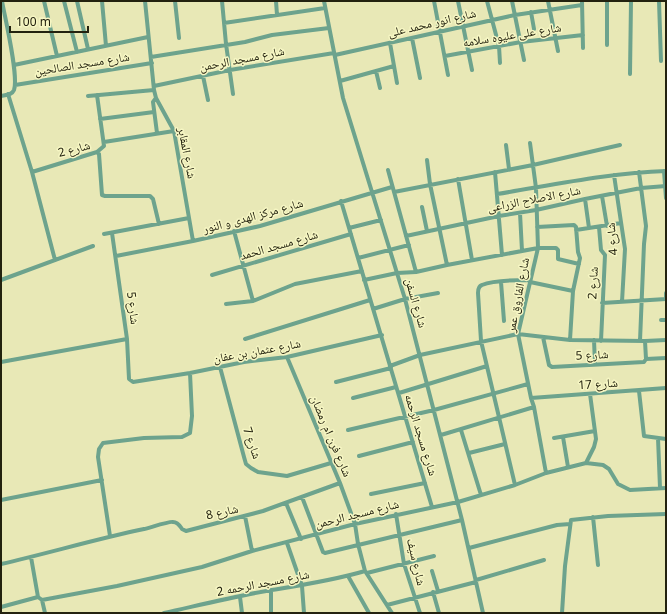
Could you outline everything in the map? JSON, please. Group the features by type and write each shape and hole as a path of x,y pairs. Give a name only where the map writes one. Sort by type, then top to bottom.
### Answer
{"street":[{"path":"1,96 14,90 15,85 14,65 2,1"},
{"name":"شارع مسجد الصالحين","path":"44,1 57,56"},
{"path":"64,1 77,52"},
{"path":"77,1 88,49"},
{"path":"102,1 106,46"},
{"name":"شارع المقابر","path":"145,1 154,88 156,98 174,131 193,242"},
{"path":"175,1 179,38"},
{"path":"222,1 233,94"},
{"path":"276,1 277,15"},
{"name":"شارع السفن","path":"324,1 344,98 405,299 428,384 458,502 483,613"},
{"path":"434,1 448,75"},
{"path":"458,1 472,70"},
{"path":"487,1 499,46 500,63"},
{"path":"512,1 524,60"},
{"path":"548,1 558,51"},
{"path":"607,1 608,45"},
{"path":"630,74 631,1"},
{"path":"659,1 662,61"},
{"path":"582,3 583,48"},
{"name":"شارع انور محمد على","path":"335,54 515,15 582,3"},
{"path":"224,23 325,8"},
{"path":"531,12 534,29"},
{"path":"151,57 245,42 272,35 329,28"},
{"name":"شارع على عليوه سلامه","path":"445,56 521,42 583,35"},
{"path":"14,65 148,37"},
{"path":"412,38 420,78"},
{"path":"390,43 397,83"},
{"name":"شارع مسجد الرحمن","path":"88,96 154,88 230,70 335,54"},
{"name":"شارع مسجد الصالحين","path":"15,85 152,63"},
{"path":"340,81 394,66"},
{"path":"376,71 380,88"},
{"path":"204,76 208,100"},
{"path":"8,94 32,172 55,260"},
{"path":"97,96 104,142 104,147 97,152"},
{"path":"156,98 153,102 157,134"},
{"path":"100,119 154,112"},
{"path":"104,142 174,131"},
{"name":"شارع الفاروق عمر","path":"530,143 536,188 538,248 518,334 534,407 546,473"},
{"path":"506,145 509,169"},
{"path":"394,192 532,165 620,145"},
{"name":"شارع 2","path":"32,172 97,152 99,154 102,195 150,196 153,199 159,224"},
{"path":"427,160 430,184 447,265"},
{"path":"388,170 416,272"},
{"path":"665,171 666,198"},
{"name":"شارع الاصلاح الزراعى","path":"497,194 639,172 665,171"},
{"path":"495,172 502,255"},
{"path":"639,172 646,226 642,300 643,341 646,359"},
{"name":"شارع 4","path":"614,176 625,249 622,302"},
{"path":"458,179 472,260"},
{"name":"شارع الاصلاح الزراعى","path":"406,236 641,188 665,186"},
{"name":"شارع مركز الهدى و النور","path":"116,256 193,242 260,226 392,187"},
{"path":"602,196 607,226"},
{"path":"585,199 589,228"},
{"name":"شارع مسجد الرحمه","path":"341,202 382,335 390,367 432,507"},
{"path":"422,208 427,231"},
{"path":"520,213 522,251"},
{"path":"104,234 189,218"},
{"path":"349,228 380,220"},
{"path":"576,230 622,223"},
{"path":"537,227 574,225 576,230 577,251 580,258 572,291 570,340"},
{"name":"شارع 2","path":"599,227 601,250 605,255 601,341"},
{"path":"234,231 253,301"},
{"name":"شارع 5","path":"112,233 127,339 129,379 136,382"},
{"name":"شارع مسجد الحمد","path":"212,275 351,234"},
{"path":"358,258 409,245"},
{"path":"1,280 92,246"},
{"path":"364,280 397,273 416,272 538,248 556,248 558,250 558,259 579,264"},
{"path":"226,304 253,301 295,284 362,271"},
{"path":"515,485 504,444 481,341 478,289 482,285 502,282 530,281 572,291"},
{"path":"502,282 504,320"},
{"path":"602,302 666,299 666,292"},
{"path":"373,309 405,299 438,293"},
{"path":"245,339 370,300"},
{"path":"661,320 666,320"},
{"path":"336,382 390,367 420,355 518,334 570,340 666,340"},
{"name":"شارع عثمان بن عفان","path":"136,382 244,362 287,356 382,335"},
{"name":"شارع 5","path":"544,337 550,366 644,362 646,359 666,358"},
{"path":"1,362 127,339"},
{"path":"594,340 595,364"},
{"name":"شارع فرن ام رمضان","path":"287,356 340,483 355,524 358,544 366,572 391,612"},
{"path":"399,393 487,366"},
{"name":"شارع 7","path":"220,367 246,464 258,472 287,476 331,463"},
{"path":"110,536 98,453 100,446 103,443 144,438 182,437 190,433 192,416 190,373"},
{"path":"348,430 434,410 528,384"},
{"path":"353,398 396,387"},
{"name":"شارع 17","path":"531,398 666,388"},
{"path":"639,391 644,436 666,439"},
{"path":"586,463 595,444 595,431 590,394"},
{"path":"440,435 461,430 534,407"},
{"path":"461,430 481,495"},
{"path":"554,438 595,431"},
{"path":"563,437 568,467"},
{"path":"658,438 660,488"},
{"path":"359,456 413,442"},
{"path":"469,453 504,444"},
{"name":"شارع مسجد الرحمن","path":"1,607 117,586 202,567 252,551 355,524 396,514 458,502 515,485 546,473 586,463 603,465 609,469 618,484 626,489 666,488"},
{"path":"1,500 102,480"},
{"name":"شارع 8","path":"1,564 172,522 178,524 182,530 186,530 245,516 340,483"},
{"path":"372,494 425,483"},
{"path":"302,497 318,534 323,552 325,553 462,520"},
{"path":"286,503 301,539"},
{"name":"شارع سيف","path":"396,514 404,564 420,613"},
{"path":"562,613 570,520 593,517 666,514"},
{"path":"245,516 252,551"},
{"path":"593,517 598,565"},
{"path":"468,548 557,525 570,524"},
{"path":"287,543 302,586 304,613"},
{"name":"شارع مسجد الرحمه 2","path":"164,613 271,590 302,586 434,556"},
{"path":"31,557 40,599 45,613"},
{"path":"387,605 476,581 544,560"},
{"path":"432,571 439,613"},
{"path":"348,576 369,613"},
{"path":"271,590 271,613"},
{"path":"240,597 242,613"}]}
